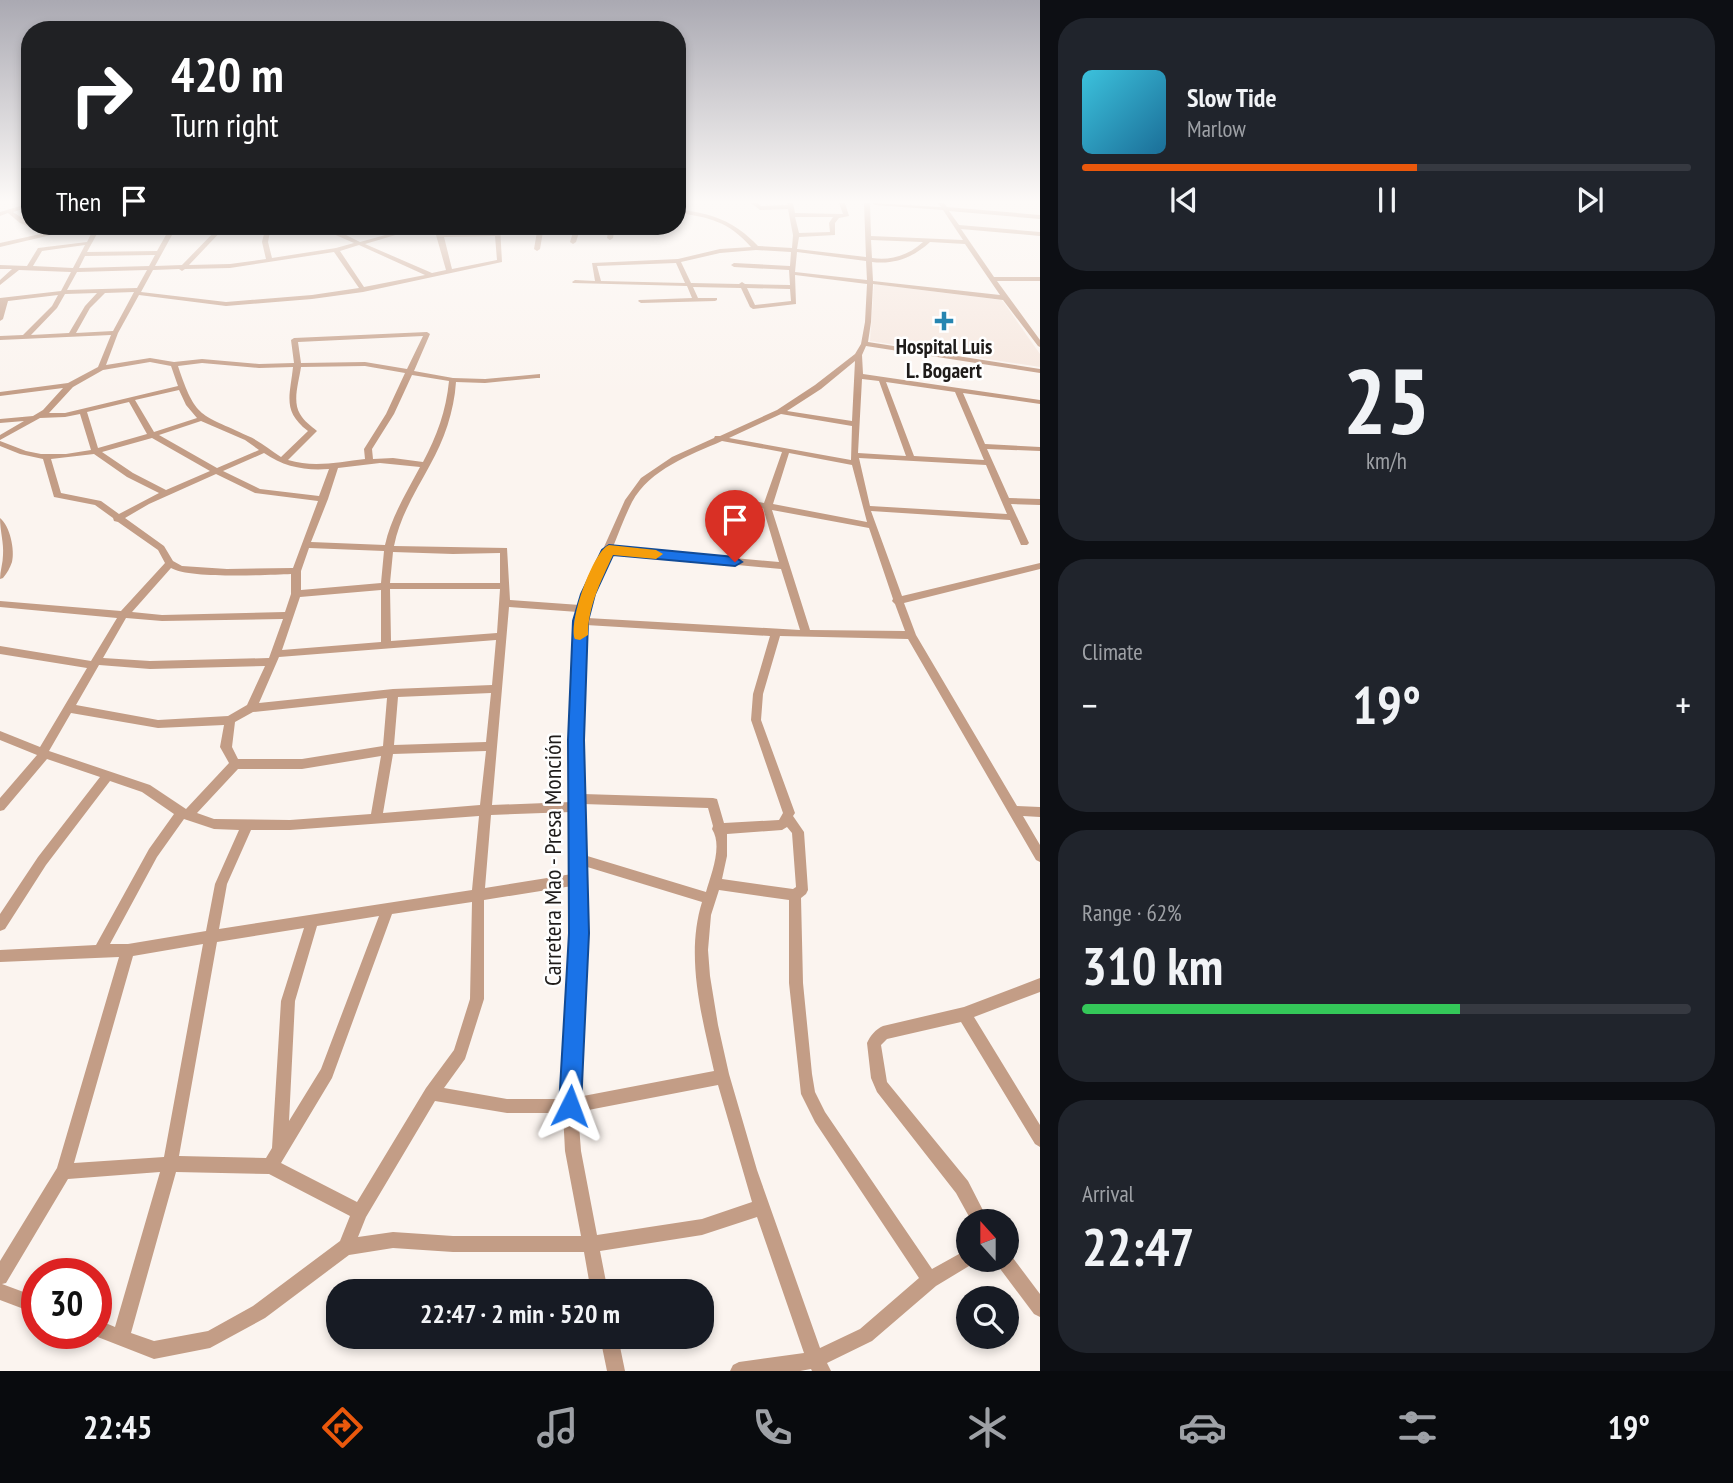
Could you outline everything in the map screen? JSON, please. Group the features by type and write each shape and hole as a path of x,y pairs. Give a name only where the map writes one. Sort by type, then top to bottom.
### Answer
{"street":[{"path":"0,267 75,270 202,267"},
{"path":"25,337 55,307 77,267"},
{"path":"347,267 363,290"},
{"path":"413,267 431,275"},
{"path":"448,267 449,271"},
{"path":"0,319 3,299 104,290 138,291 226,304 363,290 470,267"},
{"path":"595,267 598,282"},
{"path":"637,267 645,301 715,299"},
{"path":"681,267 696,300"},
{"path":"753,267 1005,298"},
{"path":"742,284 753,307 783,306 795,302 792,267"},
{"path":"869,267 870,282 861,349 855,459 866,508 911,635 1040,856"},
{"path":"984,267 1040,345"},
{"path":"0,284 18,268"},
{"path":"101,368 115,333 151,269"},
{"path":"992,279 1040,279"},
{"path":"575,282 792,287"},
{"path":"71,335 87,307 104,290"},
{"path":"0,338 115,333"},
{"path":"282,461 313,431 297,420 291,401 298,366 294,340 427,334 390,414 368,449 369,461"},
{"path":"861,349 1040,371"},
{"name":"Carretera Mao - Presa Monción","path":"597,1279 573,1152 570,1106 579,933 576,740 582,615 629,500 643,480 675,459 780,412 818,387 861,349"},
{"path":"0,394 70,384 101,368 150,360 174,364 201,361 298,366 365,364 407,374 453,380 485,381 537,376"},
{"path":"174,364 190,407 200,419 223,431 244,437 282,461 308,468 334,468 391,460 426,465"},
{"path":"859,376 1040,402"},
{"path":"386,645 384,586 388,548 396,523 445,427 452,401 453,380"},
{"path":"882,380 911,458"},
{"path":"70,384 46,412 0,440 24,454 46,457 95,451 200,419"},
{"path":"0,421 83,411 181,387"},
{"path":"958,390 1024,543"},
{"path":"130,398 152,434 216,471 258,491 324,499"},
{"path":"83,411 95,451 130,475 166,494"},
{"path":"780,412 856,424"},
{"path":"718,438 786,451 855,459 911,458 989,463"},
{"path":"982,446 1040,449"},
{"path":"117,519 265,450"},
{"path":"786,451 767,508 806,634"},
{"path":"46,457 57,495 98,503 161,548 170,563 180,569 227,572 296,571"},
{"path":"251,708 274,658 289,615 296,594 296,571 334,468"},
{"path":"725,498 873,526"},
{"path":"1006,501 1040,502"},
{"path":"866,508 1013,517"},
{"path":"0,521 9,545 5,570 0,576"},
{"path":"306,545 453,551 504,550 505,603 478,894 477,999 460,1054 431,1093 360,1212 346,1247"},
{"path":"609,550 786,566"},
{"path":"0,806 44,753 124,614 170,563"},
{"path":"897,601 1040,566"},
{"path":"296,594 384,586 505,586"},
{"path":"505,603 582,615 776,632 911,635"},
{"path":"0,604 162,618 289,615"},
{"path":"718,829 782,825 788,818 789,813 756,720 758,694 776,632"},
{"path":"0,650 95,663 150,665 274,658 386,645 501,636"},
{"path":"68,708 158,724 230,720 251,708 393,693 496,689"},
{"path":"376,817 388,750 393,693"},
{"path":"230,720 226,747 236,764"},
{"path":"0,735 146,788 185,814 214,824 290,825 577,803 713,803 722,837 716,884 706,909 702,951 703,974 721,1077 762,1207 818,1365"},
{"path":"99,952 153,853 185,814 236,764 302,764 388,750 492,746"},
{"path":"0,925 42,861 108,775"},
{"path":"1014,811 1040,812"},
{"path":"716,884 795,895 802,890 798,832 788,818"},
{"path":"121,1338 170,1164 222,884 247,824"},
{"path":"578,859 710,899"},
{"path":"0,956 128,950 578,879"},
{"path":"795,895 796,983 808,1094 820,1117 930,1280"},
{"path":"275,1160 327,1073 388,909"},
{"path":"275,1160 288,1001 312,922"},
{"path":"0,1277 64,1171 128,950"},
{"path":"974,1209 962,1187 882,1087 878,1078 874,1043 883,1033 964,1014 1040,985"},
{"path":"964,1014 1040,1139"},
{"path":"431,1093 507,1106 570,1106 721,1077"},
{"path":"64,1171 275,1160 360,1212"},
{"path":"112,1334 154,1350 210,1339 259,1312 346,1247 393,1240 453,1244 590,1244 702,1227 762,1207"},
{"path":"739,1371 818,1365 866,1335 930,1280 956,1264"},
{"path":"1013,1272 1040,1308"},
{"path":"0,1292 21,1300"},
{"path":"611,1349 616,1371"}],"shaded area":[{"name":"Hospital Luis L. Bogaert","path":"874,284 1002,300 1040,354 1040,367 870,341"}],"slow traffic":[{"path":"580,635 588,594 609,550 656,554"}],"place":[{"name":"Hospital Luis L. Bogaert","path":"944,321"}],"route":[{"path":"570,1106 579,933 576,740 581,621 588,594 609,550 735,562"}]}
